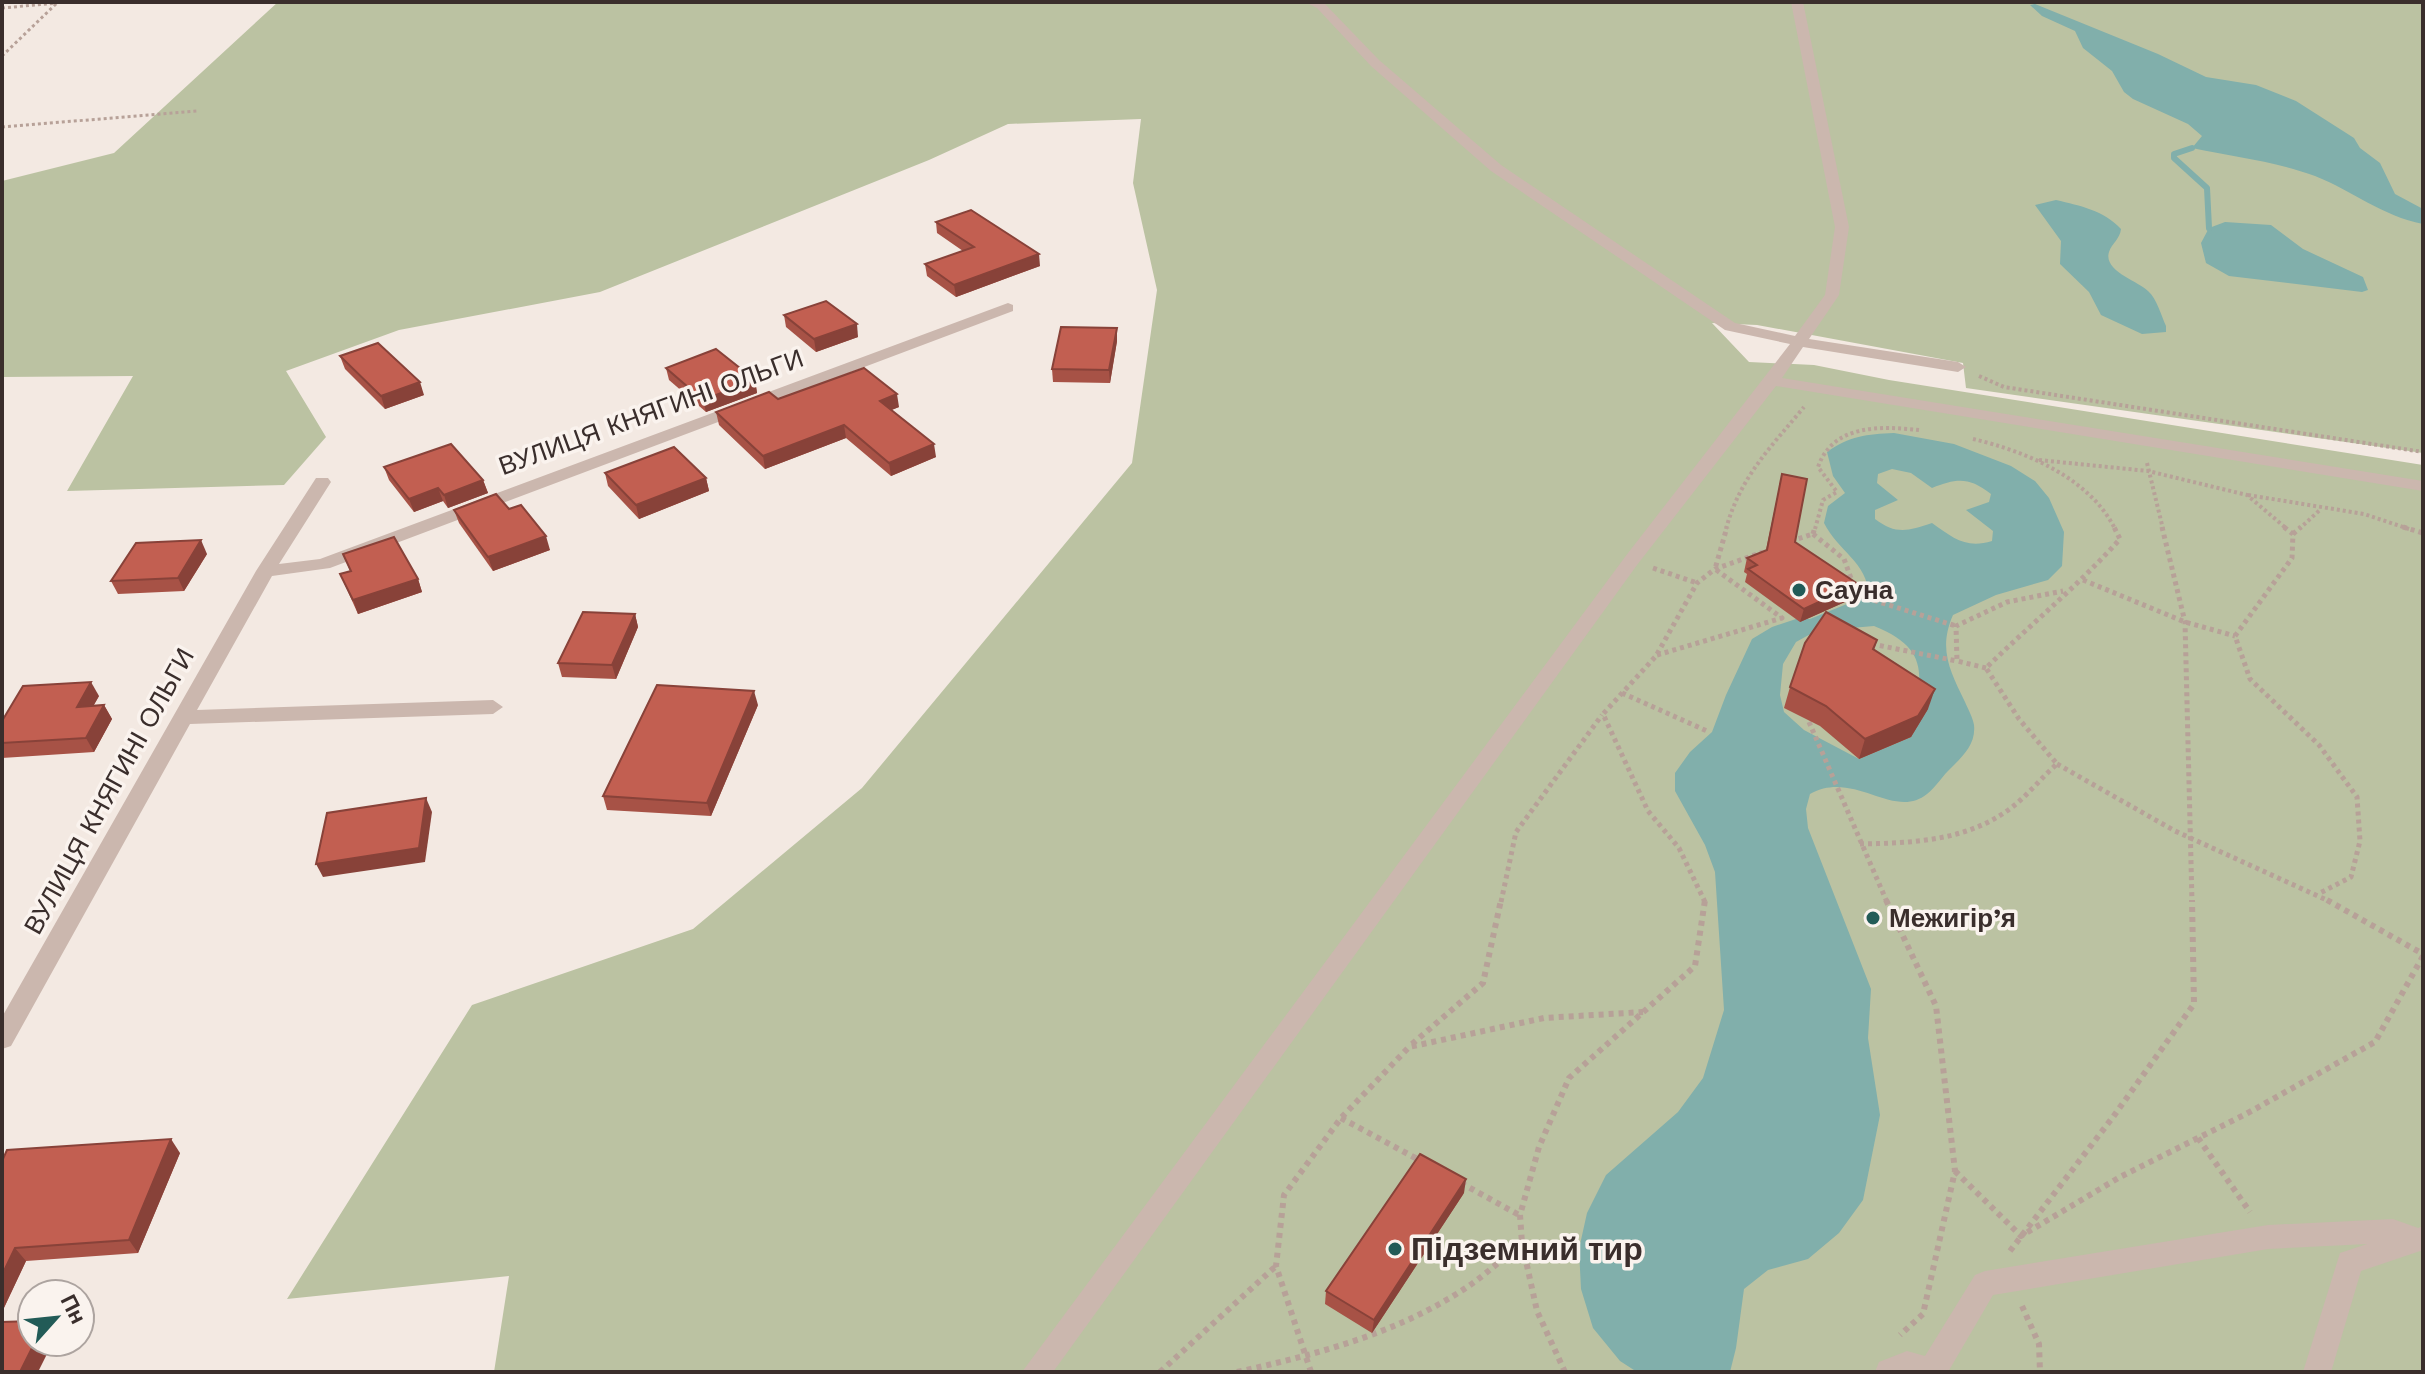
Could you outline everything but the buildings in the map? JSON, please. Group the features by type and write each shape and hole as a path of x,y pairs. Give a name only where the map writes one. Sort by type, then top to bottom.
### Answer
{"street":[{"path":"1311,2 1321,6 1375,63 1496,168 1730,327 1800,342 1958,367"},
{"path":"1036,1372 1631,561 1772,381 1832,295 1842,227 1797,2"},
{"name":"ВУЛИЦЯ КНЯГИНІ ОЛЬГИ","path":"265,571 323,564 1008,308"},
{"path":"1772,381 2423,486"},
{"name":"ВУЛИЦЯ КНЯГИНІ ОЛЬГИ","path":"2,1039 265,571 322,482"},
{"path":"183,717 493,707"},
{"path":"1889,1372 1907,1365 1933,1371 1985,1284 2268,1237 2393,1231 2420,1239"},
{"path":"2317,1372 2350,1262 2420,1239"}],"path":[{"path":"2,8 58,2"},
{"path":"2,56 58,2"},
{"path":"2,127 197,111"},
{"path":"1958,367 2004,387 2423,452"},
{"path":"1715,569 1734,499 1753,469 1800,410 1836,391"},
{"path":"1813,534 1823,500 1837,492 1818,467 1820,454 1837,436 1888,426 1934,432"},
{"path":"1963,437 1992,442 2038,460 2148,471 2247,495 2364,514 2423,533"},
{"path":"2021,1236 2113,1117 2194,1004 2185,622 2142,441"},
{"path":"1986,668 2065,591 2083,580 2120,539 2104,510 2038,460"},
{"path":"2247,495 2293,534"},
{"path":"2235,636 2292,558 2293,534 2322,509"},
{"path":"1785,544 1813,534"},
{"path":"1813,534 1842,556 1852,573 1851,583 1857,595 1956,626 1982,610 2002,603 2030,595 2065,591"},
{"path":"1311,1372 1276,1266 1284,1195 1341,1118 1409,1047 1483,983 1516,832 1603,714 1656,656 1697,583 1715,569 1771,549"},
{"path":"1631,561 1697,583"},
{"path":"1656,656 1782,618 1715,569"},
{"path":"2083,580 2185,622 2235,636"},
{"path":"1956,626 1957,661"},
{"path":"2235,636 2250,679 2319,745 2357,797 2360,841 2351,877 2318,894"},
{"path":"1863,642 1908,654 1986,668 2019,719 2057,764 2189,838 2318,894 2382,926 2423,955 2375,1042 2120,1177 2021,1236"},
{"path":"1622,693 1707,731"},
{"path":"1565,1372 1537,1311 1522,1243 1520,1215 1539,1147 1569,1078 1695,966 1705,899 1679,848 1648,811 1603,714"},
{"path":"1809,722 1860,844 1936,1006 1955,1171 1923,1314 1892,1343"},
{"path":"1860,844 1929,842 1973,830 2013,806 2057,764"},
{"path":"1409,1047 1544,1018 1646,1011"},
{"path":"1341,1118 1423,1163"},
{"path":"2198,1138 2268,1237"},
{"path":"1955,1171 2021,1236"},
{"path":"1451,1177 1520,1215"},
{"path":"1237,1372 1306,1358 1368,1339 1459,1292 1522,1243"},
{"path":"1160,1372 1276,1266"},
{"path":"2011,1279 2039,1344 2040,1372"}],"green space":[{"path":"278,2 2423,2 2423,453 1966,388 1963,363 1757,325 1712,323 1749,362 1814,365 1889,380 2423,465 2423,1372 494,1372 509,1276 287,1299 472,1005 693,929 862,788 1132,463 1157,290 1133,183 1141,119 1008,124 929,160 600,292 399,330 286,371 326,437 284,485 67,491 133,376 2,377 2,181 114,153"}],"water":[{"path":"2035,4 2206,77 2256,85 2296,101 2354,138 2360,148 2380,163 2395,194 2423,209 2423,224 2394,215 2300,171 2192,148 2202,136 2188,124 2124,92 2112,71 2083,48 2075,31 2042,16 2030,5"},
{"path":"2056,200 2099,213 2121,229 2109,252 2111,265 2151,294 2166,332 2142,334 2101,315 2089,292 2060,264 2061,241 2035,205"},
{"path":"2225,222 2271,225 2303,249 2363,277 2368,290 2362,292 2229,276 2206,263 2201,243 2209,228"},
{"path":"1894,433 1954,444 2011,466 2035,481 2049,498 2064,532 2062,566 2048,580 1996,595 1953,615 1946,649 1955,680 1973,719 1974,731 1965,753 1927,794 1914,801 1901,802 1842,787 1826,788 1810,794 1806,809 1808,828 1871,989 1868,1038 1880,1115 1863,1200 1839,1233 1808,1259 1768,1270 1744,1289 1730,1372 1637,1372 1620,1361 1593,1328 1581,1289 1579,1249 1587,1213 1606,1175 1678,1112 1703,1078 1724,1010 1715,872 1705,845 1675,791 1675,773 1690,752 1712,732 1752,639 1772,627 1796,619 1810,619 1869,595 1858,565 1824,523 1828,506 1845,493 1833,476 1827,452 1851,439","holes":["1892,469 1911,473 1932,488 1963,481 1976,484 1991,494 1989,502 1966,510 1993,531 1992,541 1967,543 1932,523 1902,530 1889,528 1875,519 1875,510 1898,500 1877,483 1878,474","1874,626 1907,646 1915,657 1919,684 1911,737 1859,759 1804,730 1784,712 1780,695 1783,664 1796,642 1816,631"]}],"waterway":[{"path":"2192,148 2174,154 2174,158 2207,188 2209,228"}],"place":[{"name":"Сауна","path":"1799,590"},
{"name":"Межигір’я","path":"1873,918"},
{"name":"Підземний тир","path":"1395,1249"}]}
